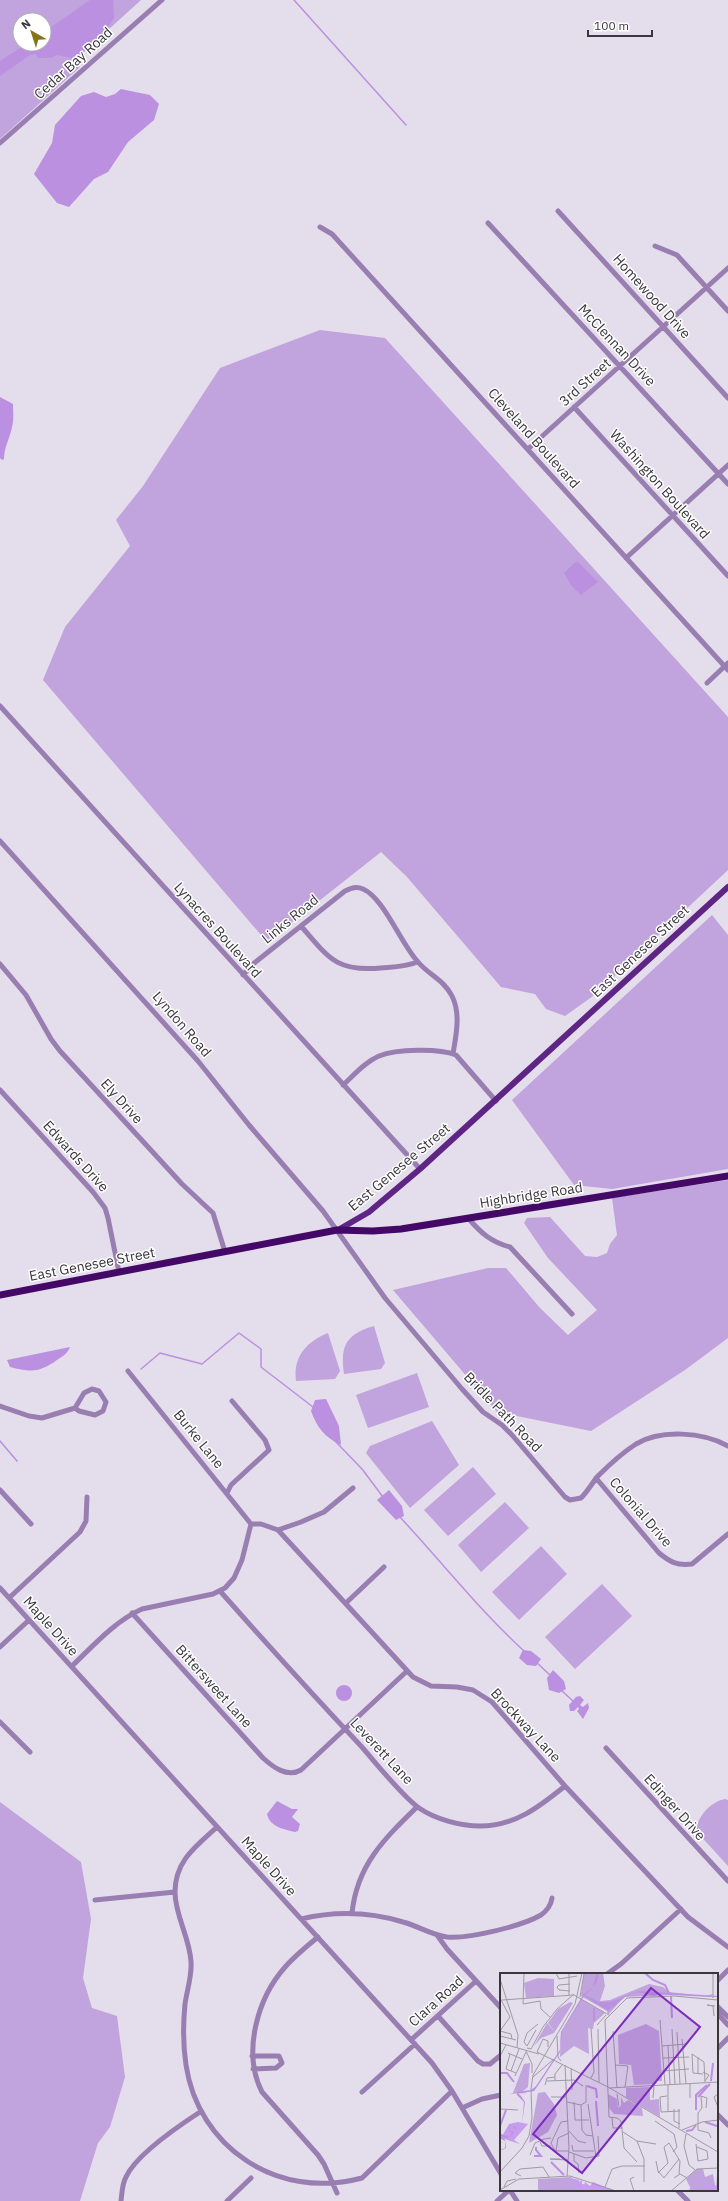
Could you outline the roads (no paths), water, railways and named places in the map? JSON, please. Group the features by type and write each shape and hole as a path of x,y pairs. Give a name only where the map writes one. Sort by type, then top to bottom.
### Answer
{"highway":[{"name":"Highbridge Road","path":"337,1230 373,1231 401,1229 728,1176"},
{"name":"East Genesee Street","path":"0,1295 337,1230"}],"main road":[{"name":"East Genesee Street","path":"337,1230 371,1210 420,1170 728,887"}],"street":[{"name":"Cedar Bay Road","path":"0,144 162,0"},
{"name":"Homewood Drive","path":"558,211 728,398"},
{"name":"McClennan Drive","path":"488,223 728,484"},
{"name":"Cleveland Boulevard","path":"320,228 332,234 626,558 727,666"},
{"path":"655,246 677,255 728,311"},
{"name":"3rd Street","path":"528,449 728,268"},
{"name":"Washington Boulevard","path":"574,407 728,576"},
{"path":"626,558 728,465"},
{"path":"707,682 727,666"},
{"name":"Lynacres Boulevard","path":"0,706 420,1170"},
{"name":"Lyndon Road","path":"0,841 198,1061 337,1230"},
{"name":"Links Road","path":"243,975 253,964 345,891 356,888 368,893 378,903 417,962"},
{"path":"301,926 329,957 346,967 360,970 404,966 417,962 440,980 453,997 457,1015 453,1054"},
{"name":"Ely Drive","path":"0,964 26,995 50,1039 60,1051 182,1184 213,1213 225,1252"},
{"path":"343,1085 370,1062 382,1055 410,1051 453,1054 462,1060 496,1101"},
{"name":"Edwards Drive","path":"0,1090 93,1192 105,1208 119,1272"},
{"path":"468,1218 485,1237 497,1244 510,1247 572,1314"},
{"name":"Bridle Path Road","path":"337,1230 385,1298 462,1389 483,1412 502,1425 512,1435 561,1494 570,1500 581,1498 596,1478 614,1461 637,1444 659,1436 699,1436 713,1439 728,1446"},
{"name":"Burke Lane","path":"128,1371 251,1524"},
{"path":"0,1406 29,1416 42,1418 75,1408 84,1393 92,1389 99,1391 106,1402 103,1411 95,1415 79,1412 75,1408"},
{"path":"227,1493 231,1485 269,1450 265,1440 232,1401"},
{"name":"Colonial Drive","path":"596,1478 659,1553 672,1563 684,1565 692,1564 728,1534"},
{"path":"72,1666 132,1613 142,1609 220,1591 234,1578 242,1560 251,1524 261,1524 278,1530 318,1516 353,1488"},
{"path":"0,1490 31,1524"},
{"path":"9,1598 80,1532 86,1521 87,1497"},
{"name":"Brockway Lane","path":"278,1530 407,1671 420,1682 432,1686 461,1687 484,1695 492,1702 529,1742 565,1786 681,1909 701,1928 728,1948"},
{"path":"346,1603 384,1566"},
{"name":"Maple Drive","path":"0,1588 432,2063 452,2091 500,2172"},
{"name":"Leverett Lane","path":"220,1591 417,1807 450,1821 466,1825 491,1825 512,1821 530,1813 565,1786"},
{"name":"Bittersweet Lane","path":"132,1613 272,1767 282,1771 294,1772 301,1770 345,1729"},
{"path":"0,1647 29,1620"},
{"path":"345,1729 407,1671"},
{"path":"0,1722 30,1752"},
{"name":"Edinger Drive","path":"606,1748 728,1881"},
{"path":"352,1913 355,1891 366,1865 390,1834 417,1807"},
{"path":"217,1827 186,1855 180,1864 174,1892 191,1963 185,2005 184,2045 190,2085 200,2112 223,2150"},
{"path":"95,1900 174,1892"},
{"path":"301,1919 330,1914 352,1913 402,1922 437,1935 456,1937 474,1935 522,1922 542,1914 551,1904 552,1898"},
{"path":"608,1973 621,1964 681,1909"},
{"path":"437,1935 447,1949 500,2007"},
{"path":"318,1938 286,1966 268,1992 261,2010 252,2056 253,2069 256,2080 266,2098 324,2164 335,2193 344,2189"},
{"path":"718,1980 728,1970"},
{"name":"Clara Road","path":"362,2092 476,1980"},
{"path":"718,2007 728,2018"},
{"path":"718,2014 728,2025"},
{"path":"438,2016 478,2061 483,2064 490,2064 500,2056"},
{"path":"718,2048 728,2038"},
{"path":"252,2056 279,2056 282,2063 276,2068 253,2069"},
{"path":"350,2186 380,2162 452,2091"},
{"path":"462,2108 482,2099 500,2095"},
{"path":"122,2201 122,2189 130,2170 170,2134 200,2112"},
{"path":"718,2115 728,2125"},
{"path":"227,2201 249,2177 257,2183"},
{"path":"497,2201 509,2191"},
{"path":"511,2191 517,2201"},
{"path":"678,2191 688,2201"}],"waterway":[{"path":"294,0 406,125"},
{"path":"141,1369 160,1353 202,1364 239,1333 261,1349 261,1367 313,1407"},
{"path":"0,1441 17,1461"},
{"path":"336,1442 362,1469 383,1497"},
{"path":"399,1516 491,1619 524,1651"},
{"path":"536,1662 551,1676"},
{"path":"561,1690 573,1701"}]}
